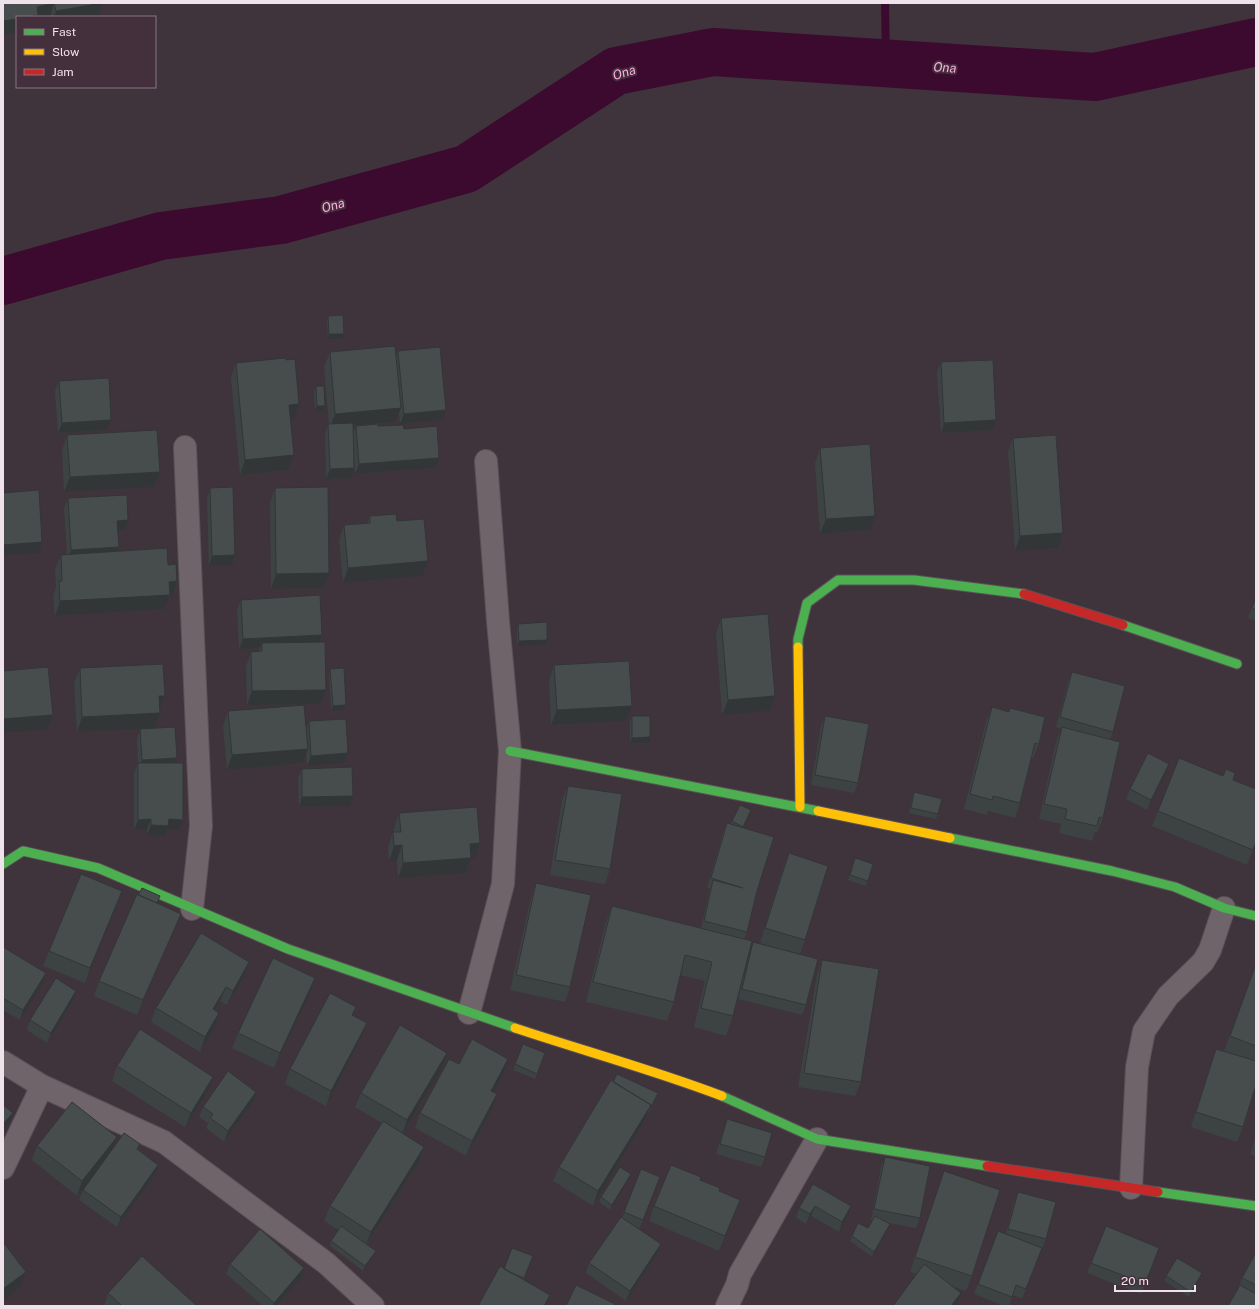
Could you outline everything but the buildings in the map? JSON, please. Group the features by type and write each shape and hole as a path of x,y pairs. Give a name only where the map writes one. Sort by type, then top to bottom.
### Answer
{"street":[{"path":"185,447 201,826 192,909"},
{"path":"469,1013 504,884 510,751 486,461"},
{"path":"800,806 798,639 807,603 838,580 914,580 1019,592 1118,623 1237,664"},
{"path":"510,751 800,806 1112,871 1175,887 1224,908 1256,916"},
{"path":"3,864 23,851 98,868 288,950 469,1013 673,1077 724,1096 817,1139 1256,1206"},
{"path":"1131,1188 1137,1067 1144,1031 1168,996 1203,962 1210,950 1224,908"},
{"path":"3,1062 42,1086 164,1142 326,1263 373,1306"},
{"path":"3,1168 42,1086"},
{"path":"727,1306 738,1284 740,1274 817,1139"}],"waterway":[{"path":"885,3 886,63"},
{"name":"Ona","path":"3,281 161,236 281,220 466,169 616,71 713,52 1095,77 1256,42"}],"traffic: fast":[{"path":"798,647 798,639 807,603 838,580 914,580 1024,594"},
{"path":"1123,625 1237,664"},
{"path":"510,751 818,811"},
{"path":"950,838 1112,871 1175,887 1224,908 1256,916"},
{"path":"3,864 23,851 98,868 288,949 515,1028"},
{"path":"722,1096 817,1139 987,1166"},
{"path":"1158,1192 1256,1206"}],"traffic: slow":[{"path":"798,647 800,807"},
{"path":"818,811 950,838"},
{"path":"515,1028 645,1069 722,1096"}],"traffic: jam":[{"path":"1024,594 1123,625"},
{"path":"987,1166 1158,1192"}]}
